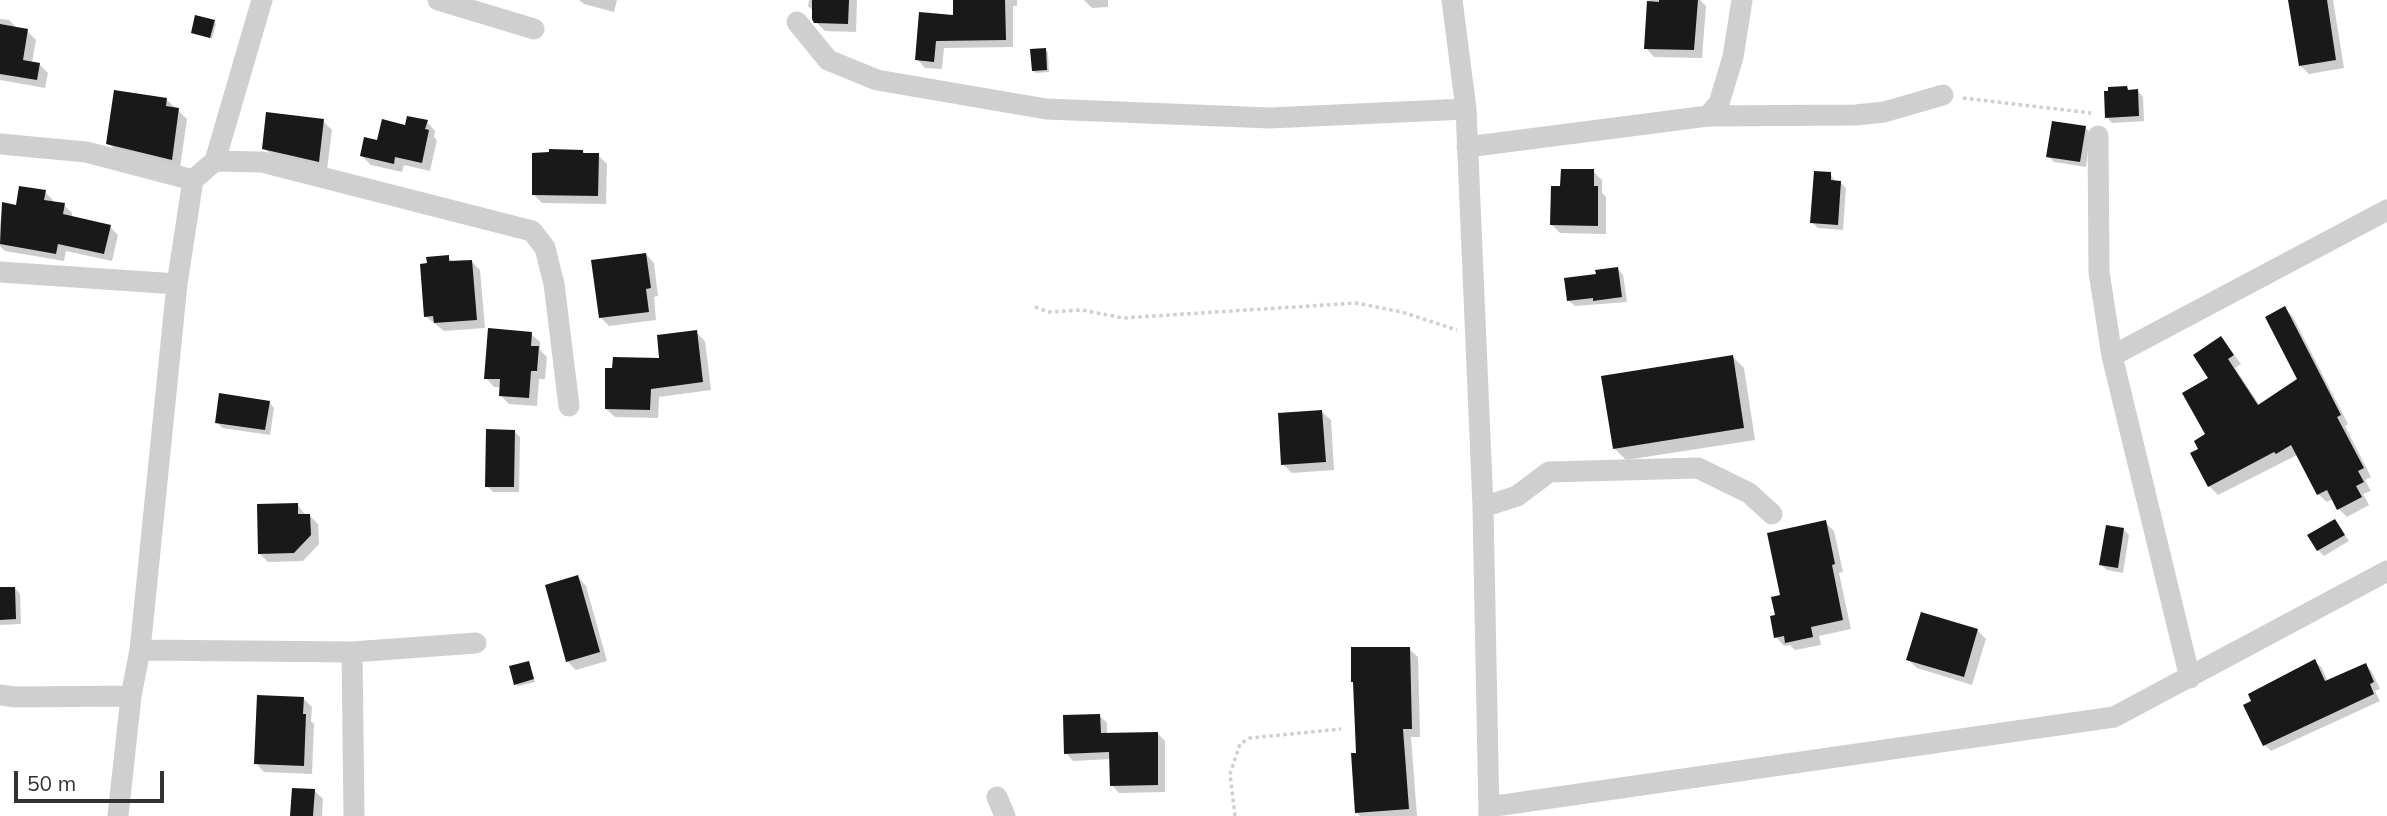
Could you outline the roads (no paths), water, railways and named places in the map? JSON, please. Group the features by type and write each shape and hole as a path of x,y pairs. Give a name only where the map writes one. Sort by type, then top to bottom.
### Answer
{"street":[{"path":"118,816 131,696 140,650 177,284 193,180 215,161 261,0"},
{"path":"438,0 534,29"},
{"path":"1452,0 1466,109 1483,507 1489,811 2114,717 2387,571"},
{"path":"1708,116 1719,103 1733,57 1742,0"},
{"path":"797,22 828,60 877,80 1046,109 1270,118 1466,109"},
{"path":"1467,147 1708,116 1856,115 1884,112 1943,95"},
{"path":"2098,136 2099,272 2112,356 2190,678"},
{"path":"0,144 86,152 193,180"},
{"path":"215,161 262,162 532,231 545,248 554,284 569,406"},
{"path":"2112,356 2387,210"},
{"path":"0,272 177,284"},
{"path":"1483,507 1517,496 1549,472 1698,468 1749,493 1772,514"},
{"path":"140,650 352,652 476,643"},
{"path":"352,652 354,816"},
{"path":"0,695 131,696"}]}
